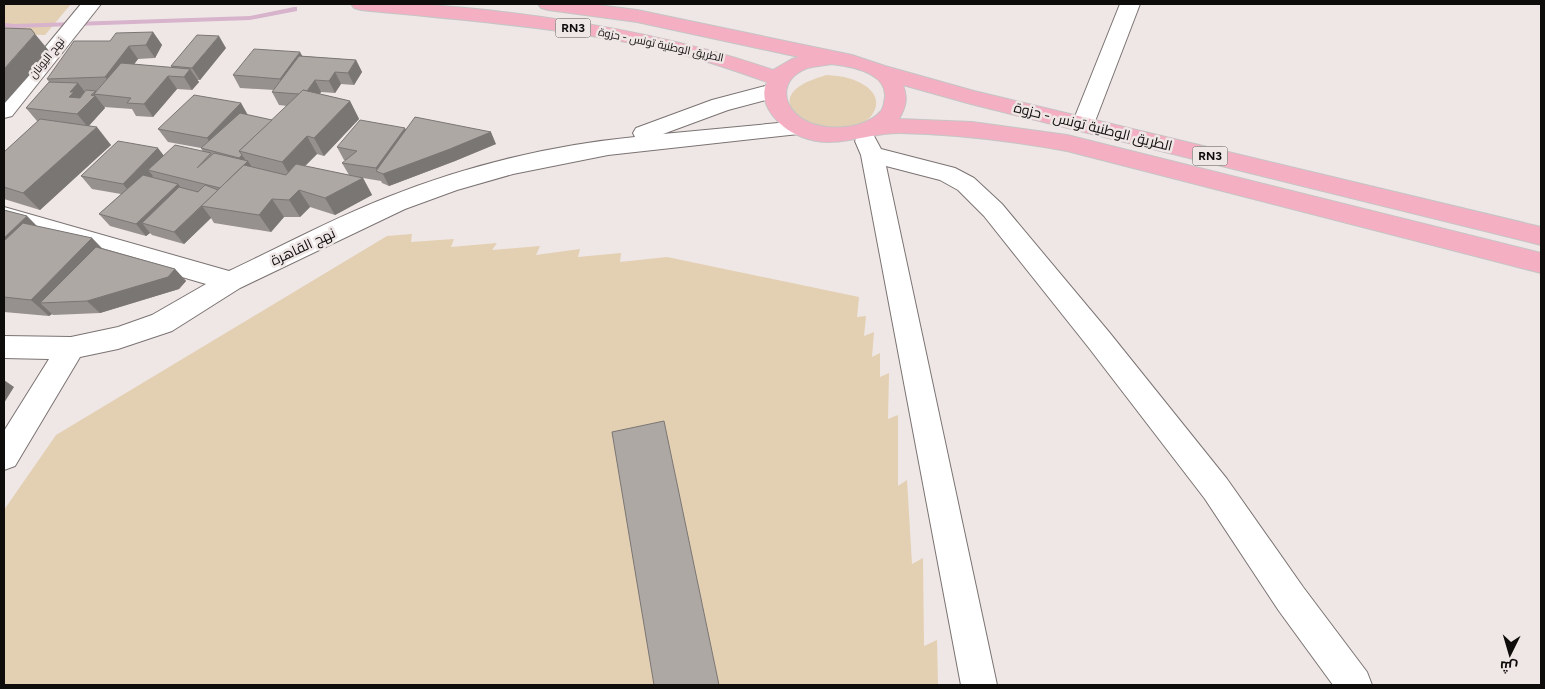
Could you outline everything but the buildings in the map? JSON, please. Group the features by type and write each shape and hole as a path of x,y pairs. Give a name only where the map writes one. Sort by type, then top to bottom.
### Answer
{"main road":[{"name":"الطريق الوطنية تونس - حزوة","path":"361,4 484,16 611,33 728,60 776,85"},
{"name":"الطريق الوطنية تونس - حزوة","path":"548,4 637,16 831,58"},
{"name":"RN3","path":"831,58 857,61 879,71 891,82 896,96 896,103 889,116 870,138 811,132 800,128 782,115 773,99 776,85 788,70 800,63 815,59 831,58"},
{"name":"الطريق الوطنية تونس - حزوة","path":"879,71 971,98 1541,236"},
{"name":"الطريق الوطنية تونس - حزوة","path":"870,138 919,126 1010,132 1067,143 1541,263"}],"street":[{"path":"1083,124 1130,4"},
{"name":"نهج اليونان","path":"4,111 89,5"},
{"path":"32,40 65,36"},
{"path":"608,147 776,85"},
{"path":"608,147 800,128"},
{"path":"870,138 978,685"},
{"path":"870,138 959,178 993,210 1099,340 1216,489 1354,685"},
{"name":"نهج القاهرة","path":"4,347 71,348 118,338 162,322 231,281 396,203 449,184 512,166 608,147"},
{"path":"4,216 231,281"},
{"path":"4,457 71,348"}],"shaded area":[{"path":"4,4 71,4 45,35 4,34"},
{"path":"827,75 858,81 867,87 876,101 872,115 867,121 852,129 837,130 812,125 800,119 793,110 790,102 791,96 802,85"},
{"path":"412,234 411,242 454,239 451,247 497,243 492,250 540,246 536,255 580,249 578,257 621,253 620,262 667,257 859,297 857,317 866,316 864,336 874,332 872,357 880,353 880,377 889,373 888,419 898,415 898,486 907,480 912,564 923,558 924,646 937,640 938,685 4,685 4,510 56,435 387,236"}],"waterway":[{"path":"4,25 250,18 294,9"}]}
